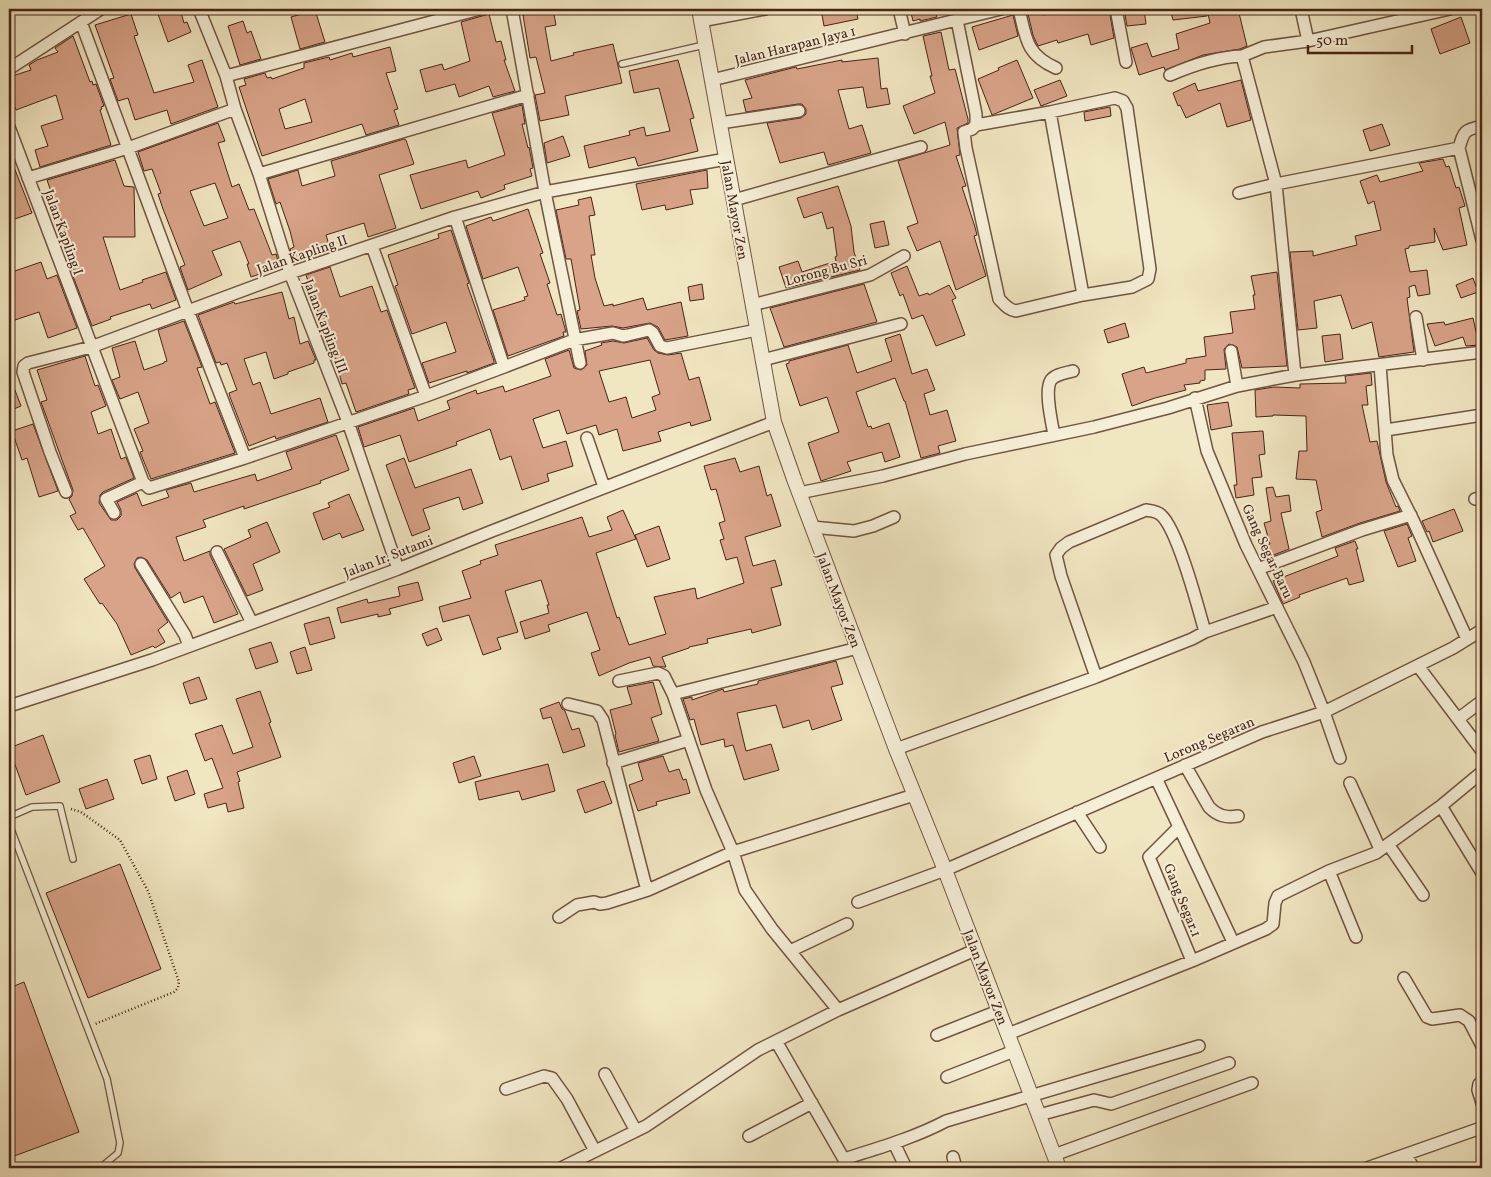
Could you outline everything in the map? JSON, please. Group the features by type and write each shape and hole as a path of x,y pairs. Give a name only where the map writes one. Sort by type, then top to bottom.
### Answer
{"street":[{"path":"9,69 101,9"},
{"name":"Jalan Kapling III","path":"199,9 226,76 235,110 260,174 290,273 348,422 398,569"},
{"path":"226,76 480,9"},
{"path":"512,9 545,192 580,363"},
{"path":"700,15 765,9"},
{"path":"899,9 905,34"},
{"name":"Jalan Harapan Jaya 1","path":"712,80 1002,9"},
{"path":"1019,9 1026,42 1030,49 1038,58 1056,68"},
{"path":"1116,9 1126,62"},
{"path":"1301,9 1308,41"},
{"path":"1170,75 1206,62 1230,56 1242,56 1264,47 1308,41 1416,12 1450,9"},
{"name":"Jalan Mayor Zen","path":"700,15 774,422 896,749 946,870 1059,1168"},
{"path":"957,20 976,114 976,125"},
{"path":"82,22 188,311 245,458"},
{"path":"1242,56 1276,184 1295,375"},
{"path":"260,174 528,95"},
{"path":"1115,98 1122,101 1127,108 1150,269 1148,279 1132,287 1083,295 1016,311 1011,310 999,299 966,148 964,132 976,125 1115,98"},
{"path":"28,178 128,148 235,110"},
{"path":"720,123 800,111"},
{"path":"1050,112 1083,295"},
{"path":"1482,126 1467,130 1463,134 1459,148 1482,240"},
{"name":"Jalan Kapling I","path":"9,127 143,482"},
{"path":"734,200 921,147"},
{"path":"1239,193 1459,148"},
{"name":"Jalan Kapling II","path":"66,492 31,402 23,372 24,366 28,363 48,356 91,347 290,273 455,217 545,192 726,159"},
{"path":"455,217 504,367"},
{"path":"372,246 426,396"},
{"name":"Lorong Bu Sri","path":"752,305 870,275 904,256"},
{"path":"1416,317 1423,360"},
{"path":"763,360 901,324"},
{"path":"114,513 106,499 143,482 145,486 152,488 245,458 426,396 574,340 613,332 623,336 651,330 660,346 667,348 757,330"},
{"path":"1231,352 1236,386"},
{"path":"799,493 883,476 965,454 1168,408 1236,386 1295,375 1482,352"},
{"path":"1380,365 1387,455 1393,480 1411,515 1467,639"},
{"path":"1054,435 1048,388 1051,380 1072,371"},
{"name":"Gang Segar Baru","path":"1195,398 1208,451 1246,544 1304,662 1340,758"},
{"path":"1386,430 1482,415"},
{"name":"Jalan Ir. Sutami","path":"9,706 189,646 398,569 774,422"},
{"path":"587,438 604,487"},
{"path":"1096,677 1061,576 1056,555 1068,542 1146,510 1155,511 1162,516 1175,539 1197,602 1205,632"},
{"path":"1258,569 1362,530 1411,515"},
{"path":"812,527 854,531 874,526 894,516"},
{"path":"217,552 252,623"},
{"path":"141,564 185,635 189,646"},
{"path":"896,749 1096,677 1192,639 1205,632 1277,607"},
{"name":"Lorong Segaran","path":"858,902 946,870 1262,732 1324,712 1453,648 1482,630"},
{"path":"673,694 858,648"},
{"path":"1418,666 1482,751"},
{"path":"618,681 658,673 664,676 673,694 706,790 733,852 745,890 772,929 838,1010"},
{"path":"1458,719 1482,701"},
{"path":"568,704 597,712 601,714 604,720 648,890"},
{"path":"614,762 689,740"},
{"path":"1185,765 1210,807 1215,812 1230,818 1238,816"},
{"path":"1008,1034 1192,961 1273,924 1275,903 1278,896 1329,871 1376,853 1441,806 1482,772"},
{"path":"1156,778 1233,942"},
{"path":"1350,783 1384,846 1423,895"},
{"path":"559,917 577,905 594,902 600,904 608,903 648,890 733,852 914,795"},
{"path":"1441,806 1482,873"},
{"path":"1077,812 1100,846"},
{"name":"Gang Segar.1","path":"1179,827 1149,857 1192,961"},
{"path":"1329,871 1356,938"},
{"path":"790,951 847,924"},
{"path":"561,1168 575,1165 595,1151 636,1131 758,1050 838,1010 975,950"},
{"path":"1404,978 1427,1017 1432,1020 1460,1015 1468,1021 1482,1046"},
{"path":"937,1035 998,1011"},
{"path":"776,1041 847,1164 894,1143 932,1129 946,1121 1199,1046"},
{"path":"947,1077 1014,1051"},
{"path":"1038,1116 1094,1100 1111,1104 1229,1063"},
{"path":"605,1074 636,1131"},
{"path":"506,1089 544,1076 552,1078 568,1099 595,1151"},
{"path":"1482,1082 1479,1084 1478,1090 1482,1103"},
{"path":"1054,1155 1252,1083"},
{"path":"749,1136 812,1103"},
{"path":"1367,1168 1482,1126"},
{"path":"894,1143 906,1168"},
{"path":"1405,1155 1414,1168"}],"lane":[{"path":"622,64 706,45"},
{"path":"9,817 32,807 60,806 72,859"},
{"path":"9,824 106,1079 120,1143 118,1153 100,1168"}],"path":[{"path":"60,806 81,812 120,840 148,891 179,982 178,988 174,992 86,1027"}],"building":[{"path":"180,9 184,23 187,22 191,32 168,42 158,14"},
{"path":"553,9 556,25 545,27 551,61 574,55 573,53 613,44 622,83 565,96 569,115 540,121 535,95 545,93 536,57 530,58 523,15"},
{"path":"821,9 856,9 858,19 824,26"},
{"path":"910,9 944,9 944,12 936,14 937,17 913,21"},
{"path":"1064,9 1109,9 1114,38 1091,45 1088,34 1058,43 1057,40 1038,46 1028,14 1041,10 1043,15"},
{"path":"1124,9 1144,9 1146,24 1127,26"},
{"path":"1170,9 1206,9 1207,16 1173,20"},
{"path":"1207,9 1238,9 1247,46 1240,49 1203,55 1165,70 1164,67 1139,75 1131,48 1147,43 1152,57 1179,49 1176,34 1210,23"},
{"path":"315,10 325,42 300,49 291,17"},
{"path":"131,14 138,35 134,36 154,93 194,82 188,65 202,60 218,107 171,124 167,110 135,120 128,98 118,101 110,79 114,78 95,25"},
{"path":"489,14 496,42 501,41 506,60 504,60 515,91 493,97 489,86 459,97 455,84 426,92 420,70 442,64 444,70 470,61 461,22"},
{"path":"1013,15 1018,36 979,50 972,27"},
{"path":"1461,17 1470,43 1440,54 1431,29"},
{"path":"243,21 247,33 251,31 261,59 240,65 228,26"},
{"path":"941,32 949,70 955,69 968,119 968,123 957,128 960,155 956,156 966,186 962,187 975,227 977,235 974,236 986,276 956,290 940,241 917,251 907,227 918,223 898,161 950,145 945,122 914,134 903,106 935,93 923,36"},
{"path":"73,36 90,82 92,81 93,85 96,84 104,106 100,110 111,145 40,167 35,150 48,146 41,126 63,119 56,95 16,110 11,96 14,95 9,77 31,70 29,65 58,52 55,48"},
{"path":"390,47 396,71 386,73 398,109 394,110 399,125 366,135 362,124 262,156 239,87 246,85 244,79 265,73 267,78 271,77 272,79 304,68 304,63 329,57 330,60 352,53 353,57","holes":["305,99 312,122 285,129 279,109"]},
{"path":"878,58 881,89 887,88 890,104 867,108 863,87 838,90 849,129 862,125 871,153 828,165 824,152 780,163 767,123 801,118 806,114 806,109 802,104 798,104 746,112 743,100 752,98 745,80 796,67 797,69 842,60 842,62"},
{"path":"678,60 694,118 690,119 698,151 638,166 635,157 589,168 584,146 630,135 629,131 644,127 646,136 670,131 659,88 634,93 629,71"},
{"path":"1017,60 1033,98 992,115 978,79"},
{"path":"1060,80 1067,96 1041,106 1034,90"},
{"path":"1241,80 1251,120 1227,127 1220,103 1186,118 1180,105 1178,106 1173,93 1195,83 1198,91"},
{"path":"522,105 525,124 522,124 529,147 533,168 530,169 532,176 504,185 505,189 481,198 478,191 421,209 410,175 466,160 468,168 505,155 492,113"},
{"path":"1110,107 1111,116 1085,121 1084,112"},
{"path":"218,123 225,141 218,143 232,187 239,184 249,210 254,209 272,255 276,254 280,267 251,277 247,264 249,264 240,241 212,251 222,275 188,290 180,267 185,265 158,194 161,193 152,169 144,171 138,152","holes":["215,183 228,218 204,226 190,191"]},
{"path":"1382,124 1390,145 1370,151 1363,130"},
{"path":"563,136 570,156 547,163 544,143"},
{"path":"404,139 414,164 379,175 396,228 368,237 364,223 326,235 331,251 294,262 290,249 294,247 290,231 280,202 276,204 268,179 298,170 302,186 335,176 331,161"},
{"path":"9,157 32,213 9,221"},
{"path":"1443,159 1446,167 1449,166 1456,188 1459,187 1465,206 1459,208 1467,245 1443,250 1434,228 1435,242 1409,246 1409,248 1405,249 1410,272 1427,270 1430,294 1418,296 1415,285 1409,287 1410,297 1407,298 1414,352 1379,357 1372,322 1352,329 1341,295 1314,301 1317,328 1298,330 1290,252 1313,251 1313,256 1357,245 1355,236 1381,230 1374,201 1368,204 1360,181 1377,175 1380,182 1423,171 1419,163"},
{"path":"115,160 124,186 134,187 135,237 103,237 120,290 166,272 176,300 152,309 150,304 110,317 111,319 92,326 71,271 74,270 63,232 65,231 47,180"},
{"path":"707,170 708,188 690,190 693,204 666,210 665,205 642,210 636,184"},
{"path":"838,186 851,226 854,252 860,270 786,288 779,267 798,261 802,272 836,261 833,227 827,229 822,212 804,218 797,198"},
{"path":"591,197 595,215 589,216 595,255 591,255 595,278 604,306 613,304 613,306 643,298 647,310 681,302 688,336 665,340 658,327 650,323 623,328 612,326 581,329 577,311 580,310 571,259 566,259 556,210 579,205 578,200"},
{"path":"528,209 543,253 540,254 550,283 547,284 557,315 561,314 566,332 563,332 564,336 508,356 493,310 525,300 524,297 528,296 518,267 483,279 466,226 491,217 493,221"},
{"path":"884,221 889,245 875,248 870,224"},
{"path":"451,230 494,363 467,373 467,371 429,383 422,363 456,352 446,322 412,334 395,286 398,285 388,255 439,238 438,234"},
{"path":"41,262 47,279 57,275 77,328 48,338 39,312 9,322 9,273"},
{"path":"907,266 919,296 928,293 929,295 949,285 956,298 952,300 965,335 936,346 923,315 912,319 903,294 900,296 891,273"},
{"path":"330,267 340,297 372,286 381,312 387,310 415,388 408,390 409,394 356,412 346,383 342,384 334,354 330,355 323,337 326,336 306,275"},
{"path":"1277,272 1287,366 1242,368 1237,347 1229,344 1224,349 1226,369 1205,370 1205,380 1200,381 1200,383 1184,385 1186,390 1132,406 1122,374 1144,367 1146,373 1186,363 1186,359 1206,356 1204,337 1233,333 1230,312 1255,309 1253,295 1255,295 1251,276"},
{"path":"1473,278 1478,292 1461,298 1456,285"},
{"path":"702,284 704,299 690,301 688,287"},
{"path":"864,284 877,322 784,347 770,308"},
{"path":"282,292 289,319 294,317 300,344 308,341 316,360 314,360 314,363 274,379 266,352 244,359 253,385 260,382 271,414 320,398 328,422 276,439 275,436 249,446 230,397 229,393 237,390 227,363 221,365 220,362 216,363 198,315 234,302 235,304"},
{"path":"1473,318 1479,345 1466,346 1463,337 1435,346 1427,324 1444,322 1445,325"},
{"path":"184,321 202,367 197,368 210,404 215,402 235,453 151,479 140,452 143,451 134,429 149,423 138,392 120,399 112,380 120,377 112,348 135,341 144,370 164,363 167,361 158,330"},
{"path":"1125,323 1129,337 1108,343 1104,330"},
{"path":"900,334 912,374 927,369 935,390 924,394 930,415 947,410 956,441 938,446 940,453 921,458 905,401 895,378 856,392 868,427 871,426 872,429 889,423 900,457 885,462 882,452 847,462 851,471 821,481 808,443 839,432 827,397 800,406 786,364 789,361 848,345 857,373 892,361 885,339"},
{"path":"1340,334 1343,359 1325,362 1322,336"},
{"path":"647,338 658,353 668,355 681,353 689,380 699,377 711,420 691,426 690,422 658,432 661,441 623,451 617,429 599,435 596,425 567,434 559,410 533,419 543,448 566,441 573,466 547,474 549,481 522,490 511,456 500,460 490,429 456,442 457,445 409,462 400,435 364,447 358,427 414,408 418,421 450,409 447,401 476,390 477,394 503,386 505,392 551,376 545,359 569,350 574,368 581,370 587,365 585,351 602,345 601,343 613,341 624,343","holes":["650,360 660,394 652,397 656,410 632,418 626,397 609,402 599,371"]},
{"path":"85,356 95,386 98,385 106,406 91,412 98,434 111,429 121,459 126,457 134,478 100,495 99,503 111,520 117,520 121,516 121,510 117,502 137,493 142,506 169,497 166,490 191,483 194,492 255,474 257,481 292,469 286,452 336,435 349,470 320,481 321,483 244,509 244,506 203,520 206,527 176,537 184,561 210,551 210,555 238,614 214,623 203,596 184,603 180,592 171,598 147,560 141,557 137,558 134,564 135,568 168,622 158,630 165,642 155,648 153,646 131,655 117,624 102,603 100,604 84,579 105,566 83,528 78,530 70,516 76,513 69,499 72,496 73,490 41,402 47,400 37,370"},
{"path":"1371,373 1372,385 1366,386 1368,405 1362,405 1370,442 1377,441 1386,482 1396,507 1398,506 1400,511 1322,537 1316,512 1322,510 1316,480 1296,479 1299,451 1307,451 1306,416 1273,415 1256,417 1255,390 1274,387 1300,388 1300,384 1346,383 1345,376"},
{"path":"9,377 21,406 9,411"},
{"path":"1228,402 1232,426 1211,430 1207,405"},
{"path":"33,424 58,491 39,497 27,458 22,460 12,431"},
{"path":"1263,431 1265,454 1259,455 1262,477 1252,478 1254,495 1236,498 1234,485 1237,485 1232,433"},
{"path":"404,458 415,488 471,469 483,503 463,510 459,497 423,509 430,529 412,536 386,465"},
{"path":"735,458 740,472 759,466 767,496 771,494 781,526 745,537 753,566 775,560 782,585 771,588 781,625 752,633 751,629 707,639 708,643 689,647 662,657 666,667 653,666 650,657 629,663 599,676 591,653 600,650 587,612 548,625 550,631 525,639 520,622 549,613 547,605 549,605 541,580 505,591 518,632 497,638 501,649 483,655 469,615 443,622 439,607 471,598 462,571 481,564 480,561 498,555 495,545 582,517 589,537 612,530 607,517 623,510 636,539 596,553 617,618 619,617 629,645 666,634 654,597 695,588 697,599 744,583 737,557 726,560 720,540 724,539 719,523 725,521 716,489 711,490 704,466"},
{"path":"1273,487 1276,497 1289,495 1291,511 1281,513 1289,549 1266,558 1263,546 1270,544 1264,523 1271,521 1266,488"},
{"path":"349,494 364,530 342,538 340,533 323,540 313,513 330,507 328,503"},
{"path":"1454,509 1463,531 1433,542 1429,531 1427,532 1422,521"},
{"path":"267,522 280,552 253,564 263,590 247,596 224,549 251,537 248,530"},
{"path":"1407,524 1412,536 1408,538 1416,561 1398,567 1384,531"},
{"path":"659,526 670,559 647,567 635,535"},
{"path":"1355,541 1364,581 1349,585 1347,578 1299,595 1300,597 1283,604 1273,581 1338,556 1335,548"},
{"path":"418,582 423,600 389,609 391,614 378,617 378,614 341,623 337,608 367,599 368,603 400,596 398,587"},
{"path":"329,617 335,638 310,645 304,624"},
{"path":"437,628 442,640 427,646 422,634"},
{"path":"271,642 278,662 256,669 249,649"},
{"path":"305,647 312,670 297,674 290,652"},
{"path":"836,661 843,684 831,687 842,720 812,730 809,720 783,728 776,705 737,713 746,751 771,744 779,770 744,780 733,745 725,747 724,739 701,745 694,719 690,720 683,699 692,697 692,700 723,689 724,692 758,684 758,681"},
{"path":"199,677 207,699 190,704 183,683"},
{"path":"653,682 662,714 651,718 659,741 619,752 610,710 632,704 627,687"},
{"path":"260,691 281,757 237,772 244,808 228,812 226,803 208,808 204,794 223,788 212,758 205,761 195,734 222,725 233,754 253,747 236,699"},
{"path":"559,702 565,711 572,730 579,728 585,746 563,753 551,717 543,719 540,709"},
{"path":"43,735 60,782 26,795 9,748"},
{"path":"150,755 157,779 142,784 134,760"},
{"path":"474,756 481,776 459,783 453,763"},
{"path":"663,756 669,772 679,769 683,780 686,779 690,793 656,802 657,805 638,811 629,785 643,780 638,763"},
{"path":"548,764 555,791 522,800 519,791 479,800 475,782"},
{"path":"187,770 195,794 175,801 167,777"},
{"path":"107,779 114,799 86,809 79,789"},
{"path":"604,781 612,803 585,813 577,790"},
{"path":"120,864 161,969 88,998 46,893"},
{"path":"24,982 79,1132 9,1158 9,988"}]}
